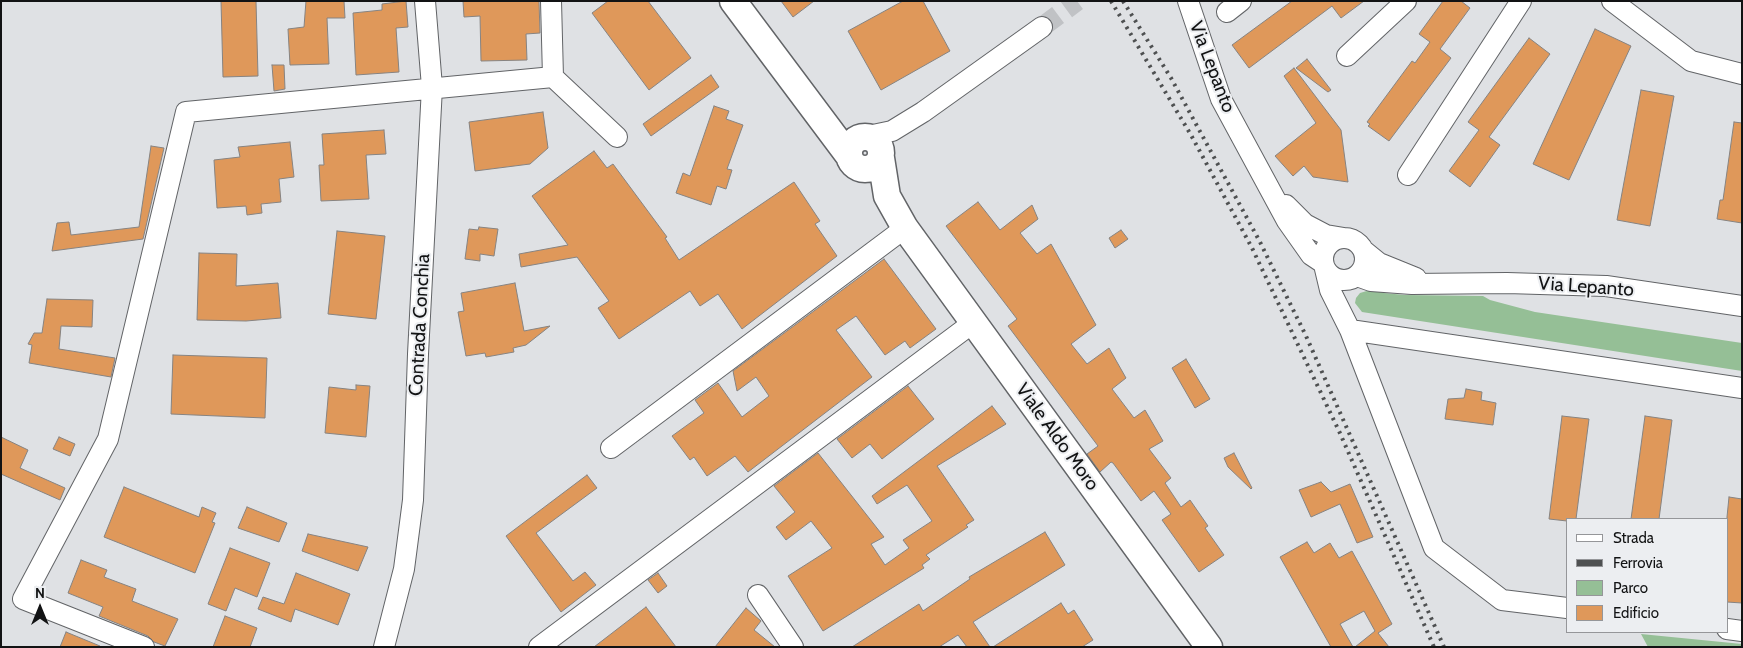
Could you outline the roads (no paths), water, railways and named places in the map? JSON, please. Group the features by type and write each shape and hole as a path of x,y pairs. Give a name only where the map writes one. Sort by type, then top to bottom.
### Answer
{"main road":[{"name":"Viale Aldo Moro","path":"733,1 806,98 866,151 890,215 905,228 1208,647"}],"street":[{"name":"Contrada Conchia","path":"384,647 404,569 413,500 418,354 432,87 425,1"},
{"path":"551,1 553,77 617,137"},
{"name":"Via Lepanto","path":"1188,1 1221,99 1268,185"},
{"path":"1347,56 1406,1"},
{"path":"1612,1 1691,61 1742,74"},
{"path":"1408,175 1517,3"},
{"path":"866,151 1042,27"},
{"path":"144,647 23,599 108,439 186,112 432,87 553,77"},
{"path":"1268,185 1305,224 1326,235 1356,242 1363,250 1395,271 1429,282"},
{"path":"1268,185 1287,221 1311,255 1336,279 1353,278 1392,283 1429,282"},
{"path":"611,448 905,228"},
{"path":"1344,238 1330,243 1323,255 1330,290 1350,330 1434,548 1502,600 1566,608"},
{"path":"1350,330 1346,290 1353,278 1364,266 1363,250"},
{"name":"Via Lepanto","path":"1429,282 1606,286 1742,306"},
{"path":"539,647 974,322"},
{"path":"1350,330 1742,388"},
{"path":"758,595 794,647"},
{"path":"1728,629 1742,631"}],"tunnel":[{"path":"1042,27 1077,1"}],"railway":[{"path":"1111,1 1191,135 1252,248 1339,431 1434,647"},
{"path":"1123,1 1171,78 1260,242 1306,336 1444,647"}]}
